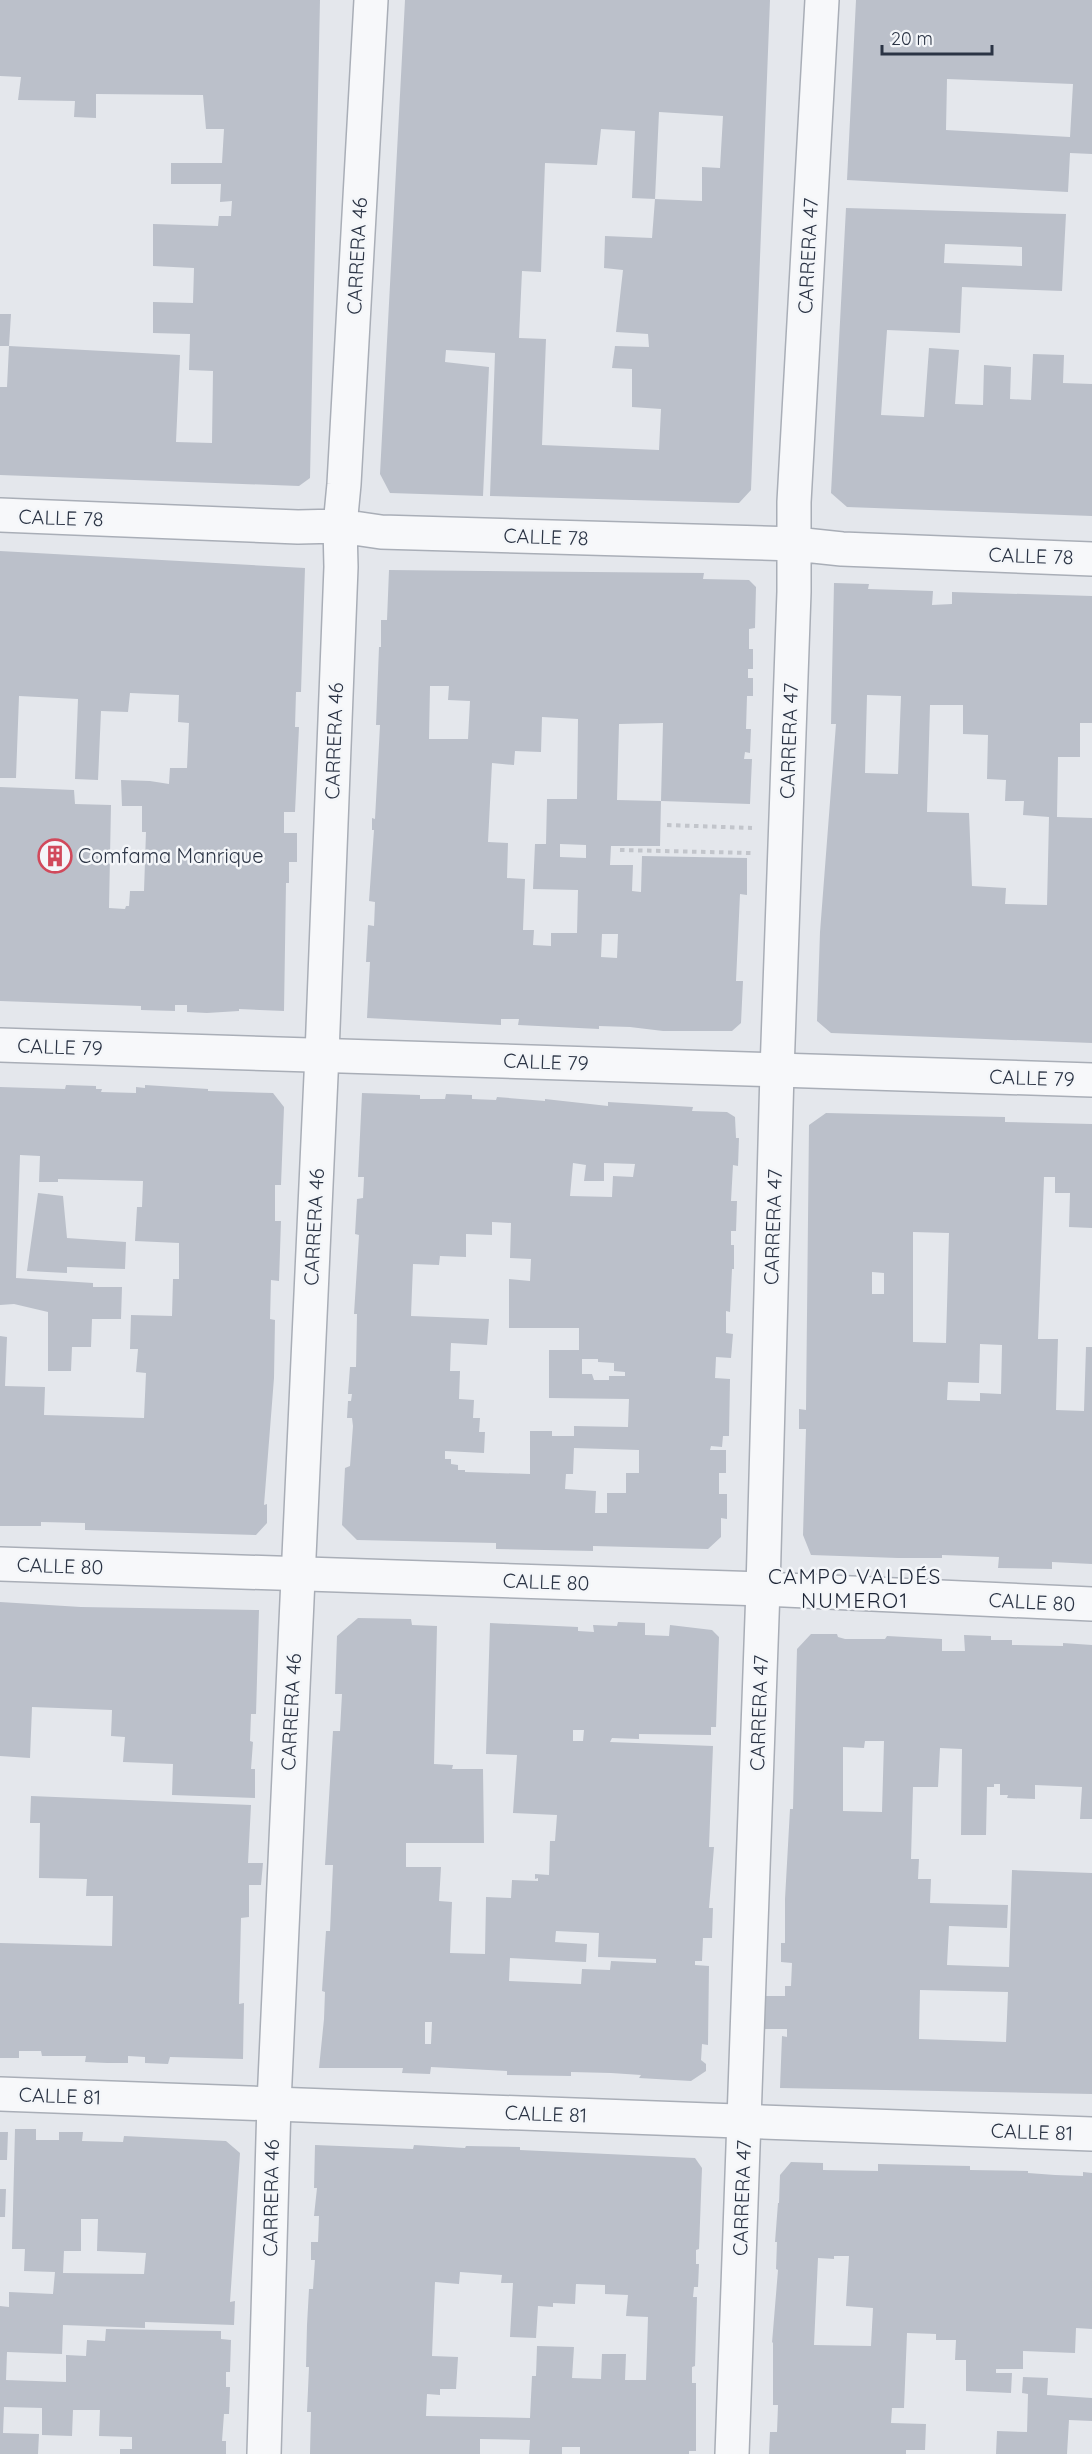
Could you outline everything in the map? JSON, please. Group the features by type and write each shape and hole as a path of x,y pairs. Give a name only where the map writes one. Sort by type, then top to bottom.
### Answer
{"street":[{"name":"CARRERA 46","path":"264,2454 274,2103 322,1054 341,567 340,526 371,0"},
{"name":"CARRERA 47","path":"732,2454 763,1589 795,490 822,0"},
{"name":"CALLE 78","path":"0,515 298,527 340,526 381,532 795,544 842,549 1092,559"},
{"name":"CALLE 79","path":"0,1045 1092,1080"},
{"name":"CALLE 80","path":"0,1564 763,1589 1092,1604"},
{"name":"CALLE 81","path":"0,2094 1092,2134"}],"path":[{"path":"667,825 785,842"},
{"path":"620,850 785,842"}],"building":[{"path":"0,0 320,0 310,478 299,486 0,475 0,387 7,387 9,346 180,355 176,442 212,443 213,371 189,370 190,334 153,333 153,302 193,303 194,268 153,266 153,224 218,226 219,216 231,216 232,201 220,202 221,184 171,184 171,163 222,163 224,129 206,129 203,95 96,94 96,118 74,117 75,101 18,100 21,77 0,76"},
{"path":"405,0 770,0 751,490 739,503 490,496 495,353 446,350 445,362 489,367 483,496 390,493 380,474","holes":["659,112 723,116 720,168 702,167 702,201 655,199","601,129 635,131 632,198 655,199 652,238 605,236 604,268 623,270 616,332 648,334 649,347 615,346 612,368 632,369 632,407 661,409 659,450 542,445 546,339 519,338 522,271 541,272 545,163 597,165"]},
{"path":"856,0 1092,0 1092,154 1070,153 1068,192 847,180","holes":["947,79 1073,84 1070,137 946,130"]},
{"path":"846,208 1066,214 1062,291 962,287 960,333 887,330 881,415 924,417 929,348 959,350 955,404 983,405 984,365 1011,367 1010,399 1031,400 1033,354 1064,355 1063,383 1092,384 1092,516 847,507 831,493","holes":["945,244 1022,247 1022,266 944,263"]},
{"path":"0,314 11,314 9,346 0,346"},
{"path":"0,551 305,568 301,692 296,692 295,727 299,727 295,812 284,812 284,833 297,833 297,862 289,862 289,883 286,883 284,1011 239,1009 239,1011 207,1013 187,1012 187,1005 175,1005 175,1011 141,1010 141,1006 0,1001 0,787 74,790 75,804 111,805 109,908 125,909 129,906 130,891 144,891 146,832 142,832 142,806 122,806 121,780 169,784 170,768 187,768 189,723 178,722 179,695 130,693 128,712 101,711 98,780 75,779 78,699 19,696 16,778 0,778"},
{"path":"389,570 704,573 703,579 749,580 756,587 755,628 749,629 749,649 753,649 753,669 748,669 748,678 753,678 753,696 747,696 746,729 751,729 750,753 745,752 744,759 752,759 750,804 661,801 660,846 611,846 610,865 633,865 632,891 641,892 642,856 747,858 747,895 740,894 736,981 743,981 741,1023 732,1031 663,1031 630,1027 599,1026 599,1029 518,1025 519,1019 501,1019 501,1025 367,1018 370,962 366,962 368,925 374,926 375,902 369,901 374,830 372,830 372,818 375,819 380,725 376,725 379,647 381,647 381,620 387,620","holes":["430,686 449,686 448,700 470,701 468,739 429,739","542,717 578,719 577,799 547,799 546,844 535,844 533,889 578,890 577,933 551,933 551,946 533,945 534,930 523,930 525,879 507,878 508,843 488,842 492,763 514,765 515,751 541,752","663,723 661,801 617,800 619,724","560,844 586,845 586,858 560,857","602,934 618,934 617,958 601,957"]},
{"path":"834,583 869,584 868,589 933,591 932,605 952,604 952,592 1092,596 1092,723 1080,723 1080,757 1058,757 1057,817 1092,818 1092,1043 831,1033 817,1021 820,932 836,724 831,724","holes":["867,695 901,696 898,774 865,773","930,705 963,705 963,734 988,735 987,779 1006,780 1005,801 1024,801 1023,815 1049,817 1047,905 1005,904 1006,888 972,886 969,813 927,812"]},
{"path":"66,1085 96,1086 96,1089 102,1089 101,1092 136,1093 136,1087 145,1088 145,1085 208,1089 208,1091 273,1093 284,1107 281,1185 275,1185 275,1221 281,1221 279,1281 271,1280 270,1319 275,1320 274,1378 264,1505 267,1504 267,1523 256,1535 85,1530 85,1523 41,1522 41,1526 0,1526 0,1336 7,1337 5,1386 45,1387 44,1415 144,1418 146,1373 136,1372 138,1349 130,1349 131,1315 172,1316 173,1279 179,1279 179,1243 135,1241 137,1207 142,1207 143,1181 58,1179 58,1182 39,1182 40,1156 20,1155 16,1278 93,1283 93,1287 122,1287 121,1319 92,1319 91,1347 72,1347 71,1371 48,1371 48,1312 14,1304 0,1305 0,1087 65,1089"},
{"path":"362,1093 420,1095 420,1099 445,1099 446,1094 472,1095 472,1099 496,1100 497,1097 545,1101 545,1099 608,1106 608,1102 693,1107 692,1111 727,1112 735,1117 736,1138 739,1138 738,1166 733,1165 731,1201 737,1201 736,1231 731,1231 731,1245 734,1245 734,1269 732,1269 730,1312 726,1311 726,1333 733,1334 731,1358 716,1357 715,1378 730,1379 729,1436 723,1436 722,1447 711,1446 710,1450 726,1450 726,1473 719,1473 719,1494 727,1494 727,1519 721,1518 721,1537 708,1549 593,1546 593,1551 496,1549 496,1543 357,1540 342,1525 345,1468 350,1466 353,1426 352,1418 347,1418 348,1401 351,1401 352,1394 348,1394 350,1367 356,1367 357,1314 354,1314 359,1235 355,1234 357,1199 363,1198 364,1177 358,1177","holes":["573,1163 586,1165 584,1181 604,1181 604,1163 635,1164 633,1177 613,1176 612,1197 570,1196","492,1222 511,1223 510,1258 531,1259 530,1281 509,1279 509,1328 579,1328 579,1350 549,1350 549,1398 629,1399 628,1427 574,1426 574,1436 552,1436 552,1431 530,1431 530,1474 465,1472 465,1470 458,1470 458,1465 451,1464 451,1459 445,1459 445,1451 484,1453 485,1432 479,1432 480,1418 473,1418 474,1400 459,1399 460,1371 450,1371 451,1343 487,1345 489,1319 411,1316 413,1264 439,1265 440,1256 466,1257 466,1234 492,1235","582,1359 598,1359 598,1362 614,1363 614,1371 625,1372 625,1376 609,1376 609,1380 594,1380 592,1374 582,1374","574,1448 639,1450 639,1473 626,1473 626,1493 607,1493 607,1513 595,1513 596,1491 565,1489 566,1474 573,1474"]},
{"path":"826,1113 1005,1117 1005,1122 1092,1124 1092,1228 1069,1227 1070,1193 1055,1193 1055,1177 1044,1177 1038,1339 1058,1339 1056,1410 1084,1411 1086,1347 1092,1347 1092,1564 1052,1562 1052,1569 998,1568 999,1557 942,1555 942,1558 898,1558 811,1555 803,1535 806,1429 799,1429 799,1409 806,1410 809,1125","holes":["913,1232 949,1233 946,1343 913,1342","872,1272 884,1273 884,1294 872,1294","980,1344 1002,1345 1001,1394 980,1393 980,1401 947,1400 948,1382 979,1383"]},
{"path":"38,1193 63,1196 67,1238 126,1242 125,1269 67,1267 67,1273 27,1271"},
{"path":"0,1602 81,1607 259,1610 256,1714 251,1714 250,1741 253,1742 251,1769 255,1769 255,1798 172,1795 173,1764 123,1762 125,1737 111,1736 112,1710 32,1707 30,1758 0,1756"},
{"path":"358,1618 411,1619 412,1625 437,1626 434,1764 453,1765 452,1769 483,1769 484,1843 406,1843 406,1867 441,1867 439,1901 452,1902 450,1953 485,1954 486,1897 511,1898 512,1880 538,1881 538,1878 535,1879 535,1874 549,1875 550,1841 555,1841 557,1815 513,1813 517,1755 486,1754 490,1623 578,1627 578,1631 594,1632 593,1625 617,1626 618,1622 645,1623 645,1635 669,1636 670,1625 712,1630 719,1637 716,1727 711,1727 711,1735 639,1734 639,1739 612,1738 610,1742 713,1746 709,1847 714,1847 709,1908 713,1908 712,1938 703,1938 702,1961 695,1961 695,1965 709,1966 708,2045 702,2044 701,2060 706,2064 706,2071 691,2081 639,2078 641,2075 611,2073 571,2072 571,2076 507,2075 507,2071 431,2067 430,2074 402,2073 403,2068 319,2068 324,2019 325,1992 322,1991 326,1931 330,1931 333,1865 325,1865 333,1731 340,1731 342,1694 335,1694 337,1636","holes":["573,1730 584,1730 583,1741 573,1741","556,1931 599,1933 598,1957 656,1959 656,1963 611,1961 610,1970 582,1969 581,1984 509,1981 510,1958 586,1962 587,1944 555,1942","425,2022 432,2022 431,2044 425,2044"]},
{"path":"811,1634 837,1634 838,1637 845,1639 885,1639 887,1636 942,1639 942,1651 965,1651 964,1635 991,1636 991,1640 1012,1640 1012,1645 1063,1646 1063,1643 1092,1645 1092,1819 1080,1819 1082,1787 1035,1785 1035,1799 1007,1798 1008,1795 1000,1795 1000,1784 994,1784 994,1787 987,1787 986,1835 961,1835 962,1749 940,1748 938,1787 913,1787 911,1859 919,1859 918,1879 931,1879 930,1903 1008,1905 1007,1928 949,1926 947,1965 1009,1967 1012,1870 1092,1873 1092,2094 780,2088 782,2036 787,2037 787,2029 763,2029 764,1996 785,1996 785,1986 791,1986 792,1963 781,1962 781,1943 785,1943 790,1809 793,1809 797,1649","holes":["865,1741 884,1741 882,1812 843,1811 843,1747 864,1748","920,1990 1008,1992 1006,2042 919,2039"]},
{"path":"31,1796 251,1805 248,1863 263,1863 261,1885 249,1885 249,1917 241,1918 239,2004 244,2003 243,2059 170,2057 168,2064 145,2063 145,2057 128,2056 128,2063 107,2063 85,2062 86,2056 42,2056 41,2051 19,2051 19,2058 0,2058 0,1943 112,1946 113,1896 86,1896 87,1879 39,1878 40,1823 30,1823"},
{"path":"15,2129 36,2129 36,2140 59,2140 59,2132 83,2132 82,2141 123,2142 124,2136 226,2141 240,2153 230,2302 235,2301 234,2325 145,2322 145,2328 63,2325 62,2354 7,2352 6,2380 66,2382 66,2355 86,2356 87,2340 105,2341 106,2329 221,2331 221,2339 231,2340 230,2372 226,2372 226,2387 230,2387 229,2414 224,2414 222,2441 226,2441 226,2454 120,2454 120,2449 132,2449 132,2437 99,2436 100,2410 73,2410 72,2436 42,2435 42,2408 4,2407 3,2433 39,2434 38,2454 0,2454 0,2306 9,2307 9,2292 53,2294 55,2272 24,2271 25,2249 12,2249","holes":["81,2219 98,2219 97,2251 146,2253 144,2274 63,2273 64,2251 81,2251"]},
{"path":"0,2132 8,2132 7,2160 0,2160"},
{"path":"315,2145 413,2149 414,2145 465,2148 466,2146 520,2147 520,2150 695,2158 702,2168 699,2249 696,2250 696,2264 699,2264 698,2287 694,2287 693,2297 697,2297 695,2366 692,2367 692,2383 696,2383 696,2451 689,2451 689,2454 580,2454 580,2447 562,2447 562,2454 529,2454 530,2440 480,2439 480,2454 310,2454 311,2412 307,2412 309,2367 306,2367 307,2325 309,2289 313,2289 315,2260 311,2260 311,2242 318,2242 319,2216 314,2216 317,2188 314,2188","holes":["460,2272 502,2275 501,2283 513,2283 510,2337 536,2338 538,2306 553,2307 553,2303 575,2304 576,2284 605,2285 605,2294 628,2295 626,2316 648,2317 646,2380 625,2380 626,2354 602,2354 601,2379 572,2378 574,2347 537,2346 536,2376 532,2376 530,2418 426,2416 427,2394 440,2395 440,2389 456,2389 458,2357 432,2356 435,2282 459,2284"]},
{"path":"791,2162 823,2163 823,2170 878,2171 878,2164 970,2166 970,2170 1028,2171 1028,2173 1055,2175 1083,2176 1083,2172 1092,2173 1092,2329 1076,2328 1075,2353 1023,2351 1023,2369 996,2369 996,2373 1012,2373 1011,2393 966,2391 966,2360 955,2360 956,2340 936,2340 936,2334 907,2333 904,2408 892,2408 891,2423 926,2424 925,2450 906,2450 906,2454 769,2454 770,2432 777,2432 778,2405 773,2405 772,2343 778,2270 776,2269 777,2242 775,2242 780,2175","holes":["834,2256 849,2256 846,2306 873,2308 871,2346 814,2345 818,2258 834,2259"]},
{"path":"0,2189 6,2189 5,2217 0,2217"},
{"path":"1023,2377 1048,2378 1047,2395 1092,2398 1092,2421 1069,2420 1067,2454 996,2454 997,2431 1027,2432 1028,2394 1022,2393"}],"place":[{"name":"Comfama Manrique","path":"55,856"}],"district":[{"name":"CAMPO VALDÉS NUMERO1","path":"855,1589"}]}
